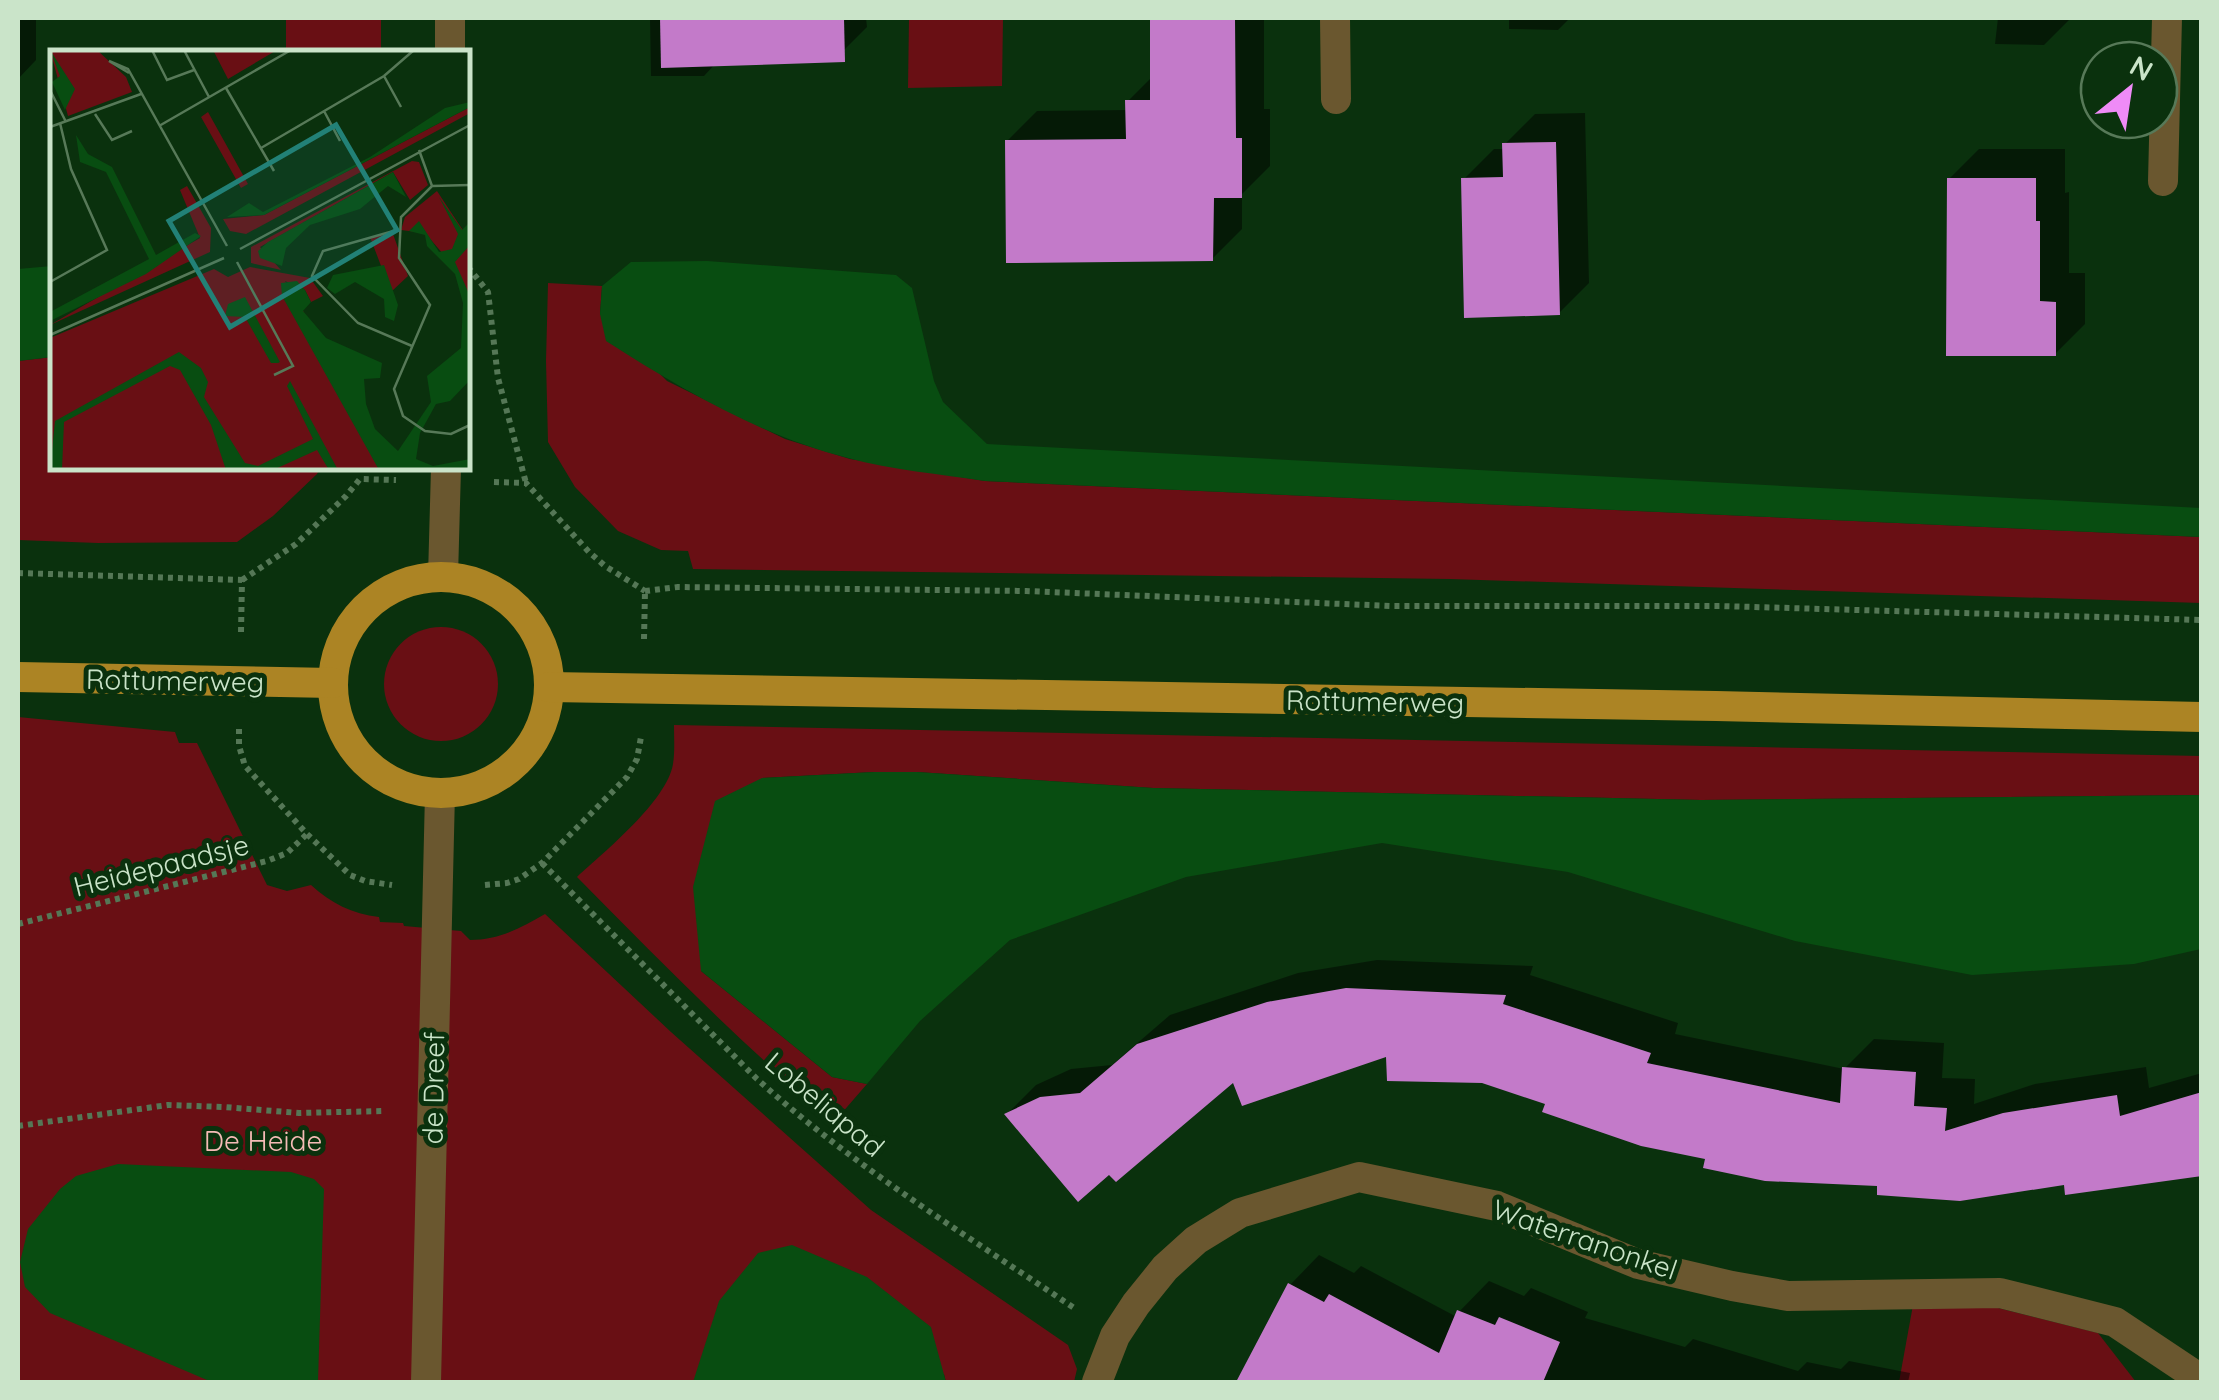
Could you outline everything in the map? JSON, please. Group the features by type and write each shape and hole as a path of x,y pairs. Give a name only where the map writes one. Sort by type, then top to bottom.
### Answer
{"main road":[{"path":"427,577 444,577 477,583 519,610 545,654 549,687 542,724 523,755 494,779 476,787 440,793 402,785 370,766 338,720 333,683 346,633 366,607 394,587 427,577"},
{"name":"Rottumerweg","path":"18,677 333,683"},
{"name":"Rottumerweg","path":"549,687 2202,717"}],"street":[{"path":"450,18 450,50"},
{"path":"1335,18 1336,99"},
{"path":"2164,181 2167,18"},
{"path":"444,577 446,470"},
{"name":"de Dreef","path":"426,1382 440,793"},
{"name":"Waterranonkel","path":"1097,1382 1115,1336 1152,1283 1196,1240 1240,1213 1359,1178 1497,1206 1638,1264 1750,1290 1788,1296 2000,1294 2038,1303 2115,1322 2202,1380"}],"path":[{"path":"470,270 488,292 498,378 526,483 589,552 645,590 1026,591 1392,606 1720,606 2202,620"},
{"path":"18,573 242,580 296,544 346,496 365,470"},
{"path":"360,479 411,480"},
{"path":"479,482 526,483"},
{"path":"241,644 242,580"},
{"path":"644,640 645,590"},
{"path":"240,714 239,746 245,766 307,834 350,875 365,881 403,885"},
{"path":"476,885 519,879 542,863 627,777 637,759 642,724"},
{"name":"Heidepaadsje","path":"18,924 267,862 287,853 307,834"},
{"name":"Lobeliapad","path":"542,863 794,1113 884,1180 1115,1336"},
{"path":"18,1126 168,1105 299,1113 432,1110"}],"green space":[{"path":"286,18 381,18 381,50 286,50"},
{"path":"909,18 1003,18 1002,86 908,88"},
{"path":"548,283 602,286 600,314 667,381 785,439 850,459 985,481 2201,537 2201,603 1450,579 693,569 688,551 661,550 618,531 575,487 548,442"},
{"path":"50,357 50,470 319,470 273,516 237,542 18,540 18,361"},
{"path":"441,627 463,632 481,644 493,662 498,684 493,706 481,724 463,736 441,741 419,736 401,724 389,706 384,684 389,662 401,644 419,632"},
{"name":"De Heide","path":"18,717 175,732 179,743 197,743 267,885 287,891 311,885 334,902 379,917 380,922 461,931 470,940 500,935 545,914 871,1210 1068,1345 1077,1369 1074,1382 946,1382 944,1374 812,1382 18,1382"},
{"path":"674,725 2201,756 2201,795 1701,800 1153,788 917,772 762,778 701,971 832,1077 867,1084 834,1122 671,972 577,877 633,825 659,794 673,764"},
{"path":"1982,1304 2098,1333 2136,1382 1899,1382 1913,1305"}],"shaded area":[{"path":"707,261 896,275 912,288 934,381 943,402 987,444 2201,508 2201,537 985,481 882,466 816,449 753,424 606,341 600,314 602,286 631,262"},
{"path":"50,266 50,357 18,361 18,269"},
{"path":"874,772 1153,788 1701,800 2201,795 2201,949 2134,964 1972,975 1795,941 1568,872 1382,843 1186,877 1010,940 920,1021 867,1084 832,1077 701,971 693,887 715,801 762,778"},
{"path":"118,1164 291,1172 314,1179 324,1189 318,1382 207,1382 50,1313 25,1287 20,1262 28,1229 60,1189 76,1176"},
{"path":"792,1245 867,1277 931,1327 946,1382 693,1382 719,1301 758,1253"}],"building":[{"path":"660,18 844,18 845,62 661,68"},
{"path":"1150,18 1235,18 1236,138 1242,138 1242,198 1214,198 1213,261 1006,263 1005,140 1126,139 1125,100 1150,100"},
{"path":"1556,142 1560,315 1464,318 1461,178 1503,177 1502,143"},
{"path":"1947,178 2036,178 2040,301 2056,302 2056,356 1946,356"},
{"path":"1346,988 1506,995 1503,1004 1651,1053 1647,1063 1840,1103 1842,1067 1916,1072 1914,1106 1947,1108 1945,1131 2003,1113 2117,1095 2120,1116 2202,1092 2202,1176 2065,1195 2064,1185 1960,1201 1877,1195 1877,1186 1765,1181 1703,1168 1705,1159 1641,1146 1542,1112 1545,1104 1482,1083 1387,1081 1386,1057 1242,1106 1233,1083 1116,1182 1109,1175 1078,1202 1004,1114 1040,1097 1080,1093 1137,1044 1267,1002"},
{"path":"1288,1283 1324,1302 1329,1294 1439,1353 1457,1310 1495,1325 1499,1317 1560,1342 1543,1382 1236,1382"}]}
